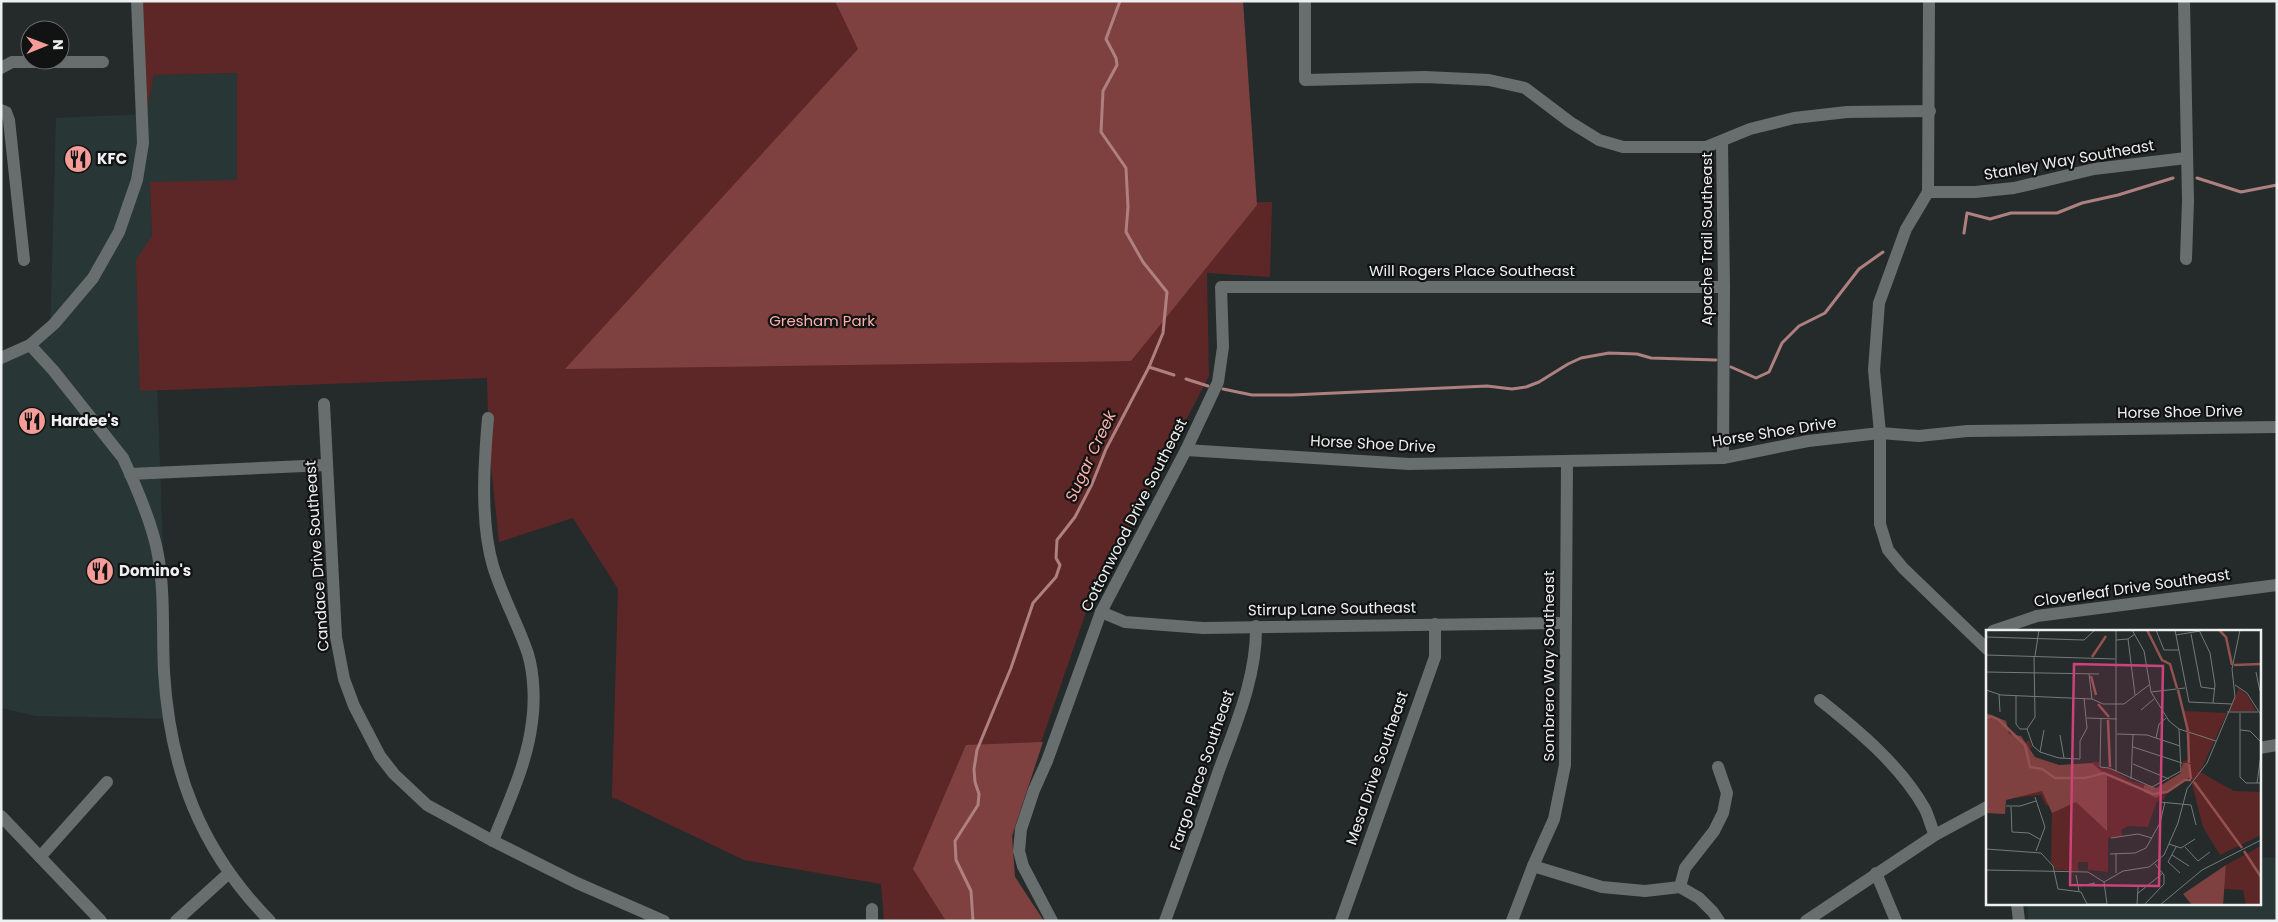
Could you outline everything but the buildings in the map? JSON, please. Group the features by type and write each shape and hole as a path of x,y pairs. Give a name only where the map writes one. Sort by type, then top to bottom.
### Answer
{"street":[{"path":"1,358 30,345 54,324 93,278 119,232 137,180 143,143 137,1"},
{"path":"1305,1 1306,80 1425,77 1490,80 1525,88 1570,122 1599,140 1623,147 1706,147 1722,142"},
{"path":"1929,1 1930,112 1928,192 1906,229 1879,303 1874,370 1880,433 1880,524 1888,550 1903,568 1986,648"},
{"path":"2184,1 2188,201 2186,259"},
{"path":"1,68 12,62 103,62"},
{"path":"1,110 6,112 8,120 24,260"},
{"name":"Apache Trail Southeast","path":"1722,458 1724,287 1722,142 1750,129 1794,118 1848,112 1930,112"},
{"name":"Stanley Way Southeast","path":"1928,192 1975,192 2014,188 2094,169 2186,158"},
{"name":"Will Rogers Place Southeast","path":"1221,287 1724,287"},
{"name":"Cottonwood Drive Southeast","path":"1052,921 1023,866 1019,851 1021,829 1101,612 1186,450 1218,382 1223,347 1221,287"},
{"path":"30,345 54,370 123,458 130,474 158,553 162,581 164,673 175,755 192,809 208,840 229,873 253,904 270,921"},
{"name":"Candace Drive Southeast","path":"324,404 336,637 341,665 354,706 366,732 394,774 427,804 493,841 577,883 664,921"},
{"path":"488,418 483,473 488,548 493,566 529,656 533,687 533,721 526,756 493,841"},
{"name":"Horse Shoe Drive","path":"1186,450 1409,464 1567,462 1722,458 1808,441 1880,433 1919,436 1967,431 2277,427"},
{"name":"Sombrero Way Southeast","path":"1512,921 1532,866 1554,819 1566,765 1567,462"},
{"path":"130,474 327,465"},
{"name":"Cloverleaf Drive Southeast","path":"1997,630 2037,616 2277,585"},
{"name":"Stirrup Lane Southeast","path":"1101,612 1125,622 1203,628 1565,624"},
{"name":"Mesa Drive Southeast","path":"1341,921 1435,657 1435,624"},
{"name":"Fargo Place Southeast","path":"1165,921 1236,724 1257,648 1256,626"},
{"path":"1974,638 1986,633"},
{"path":"1820,700 1855,728 1902,776 1925,810 1935,835"},
{"path":"2260,748 2277,745"},
{"path":"1680,887 1686,868 1714,831 1723,813 1727,792 1718,767"},
{"path":"40,856 107,782"},
{"path":"1806,921 1935,835 1986,807"},
{"path":"1,816 101,921"},
{"path":"1532,866 1602,888 1644,891 1680,887 1699,898 1719,921"},
{"path":"176,921 229,873"},
{"path":"1876,873 1896,921"},
{"path":"2017,904 2019,921"}],"shaded area":[{"path":"238,73 237,181 150,183 169,719 36,716 1,708 1,361 50,337 56,118 146,114 154,75"},
{"path":"2260,857 2277,858 2277,921 2028,921 2027,904 2260,904"}],"green space":[{"name":"Gresham Park","path":"139,1 1239,1 1121,204 1272,202 1270,277 1207,273 1209,376 1087,609 1013,824 1011,869 1041,921 884,921 881,884 744,860 612,797 618,589 573,518 499,542 489,446 487,378 140,391 136,260 152,236 150,182 237,180 237,73 154,75 146,114"},
{"path":"835,1 1243,1 1257,205 1131,361 565,369 858,49"},
{"path":"1043,742 1012,836 1015,877 1044,921 946,921 913,869 966,745"}],"waterway":[{"name":"Sugar Creek","path":"973,921 971,891 956,860 955,841 978,805 979,794 975,782 974,769 977,750 1011,668 1033,603 1056,577 1060,565 1056,558 1057,540 1075,517 1092,484 1106,449 1149,367 1163,333 1167,292 1143,262 1126,232 1128,207 1126,168 1101,132 1103,91 1117,65 1116,58 1106,39 1120,1"},
{"path":"1964,233 1967,213 1990,219 2011,213 2057,213 2082,203 2118,195 2173,178"},
{"path":"2197,178 2241,192 2277,185"},
{"path":"1731,367 1756,378 1769,372 1782,343 1799,326 1825,313 1859,269 1883,252"},
{"path":"1223,389 1252,395 1292,395 1487,386 1512,389 1526,387 1539,382 1581,358 1609,353 1637,354 1651,358 1716,360"},
{"path":"1149,367 1174,375"},
{"path":"1186,379 1208,386"}],"place":[{"name":"KFC","path":"78,159"},
{"name":"Hardee's","path":"32,421"},
{"name":"Domino's","path":"100,571"}]}
